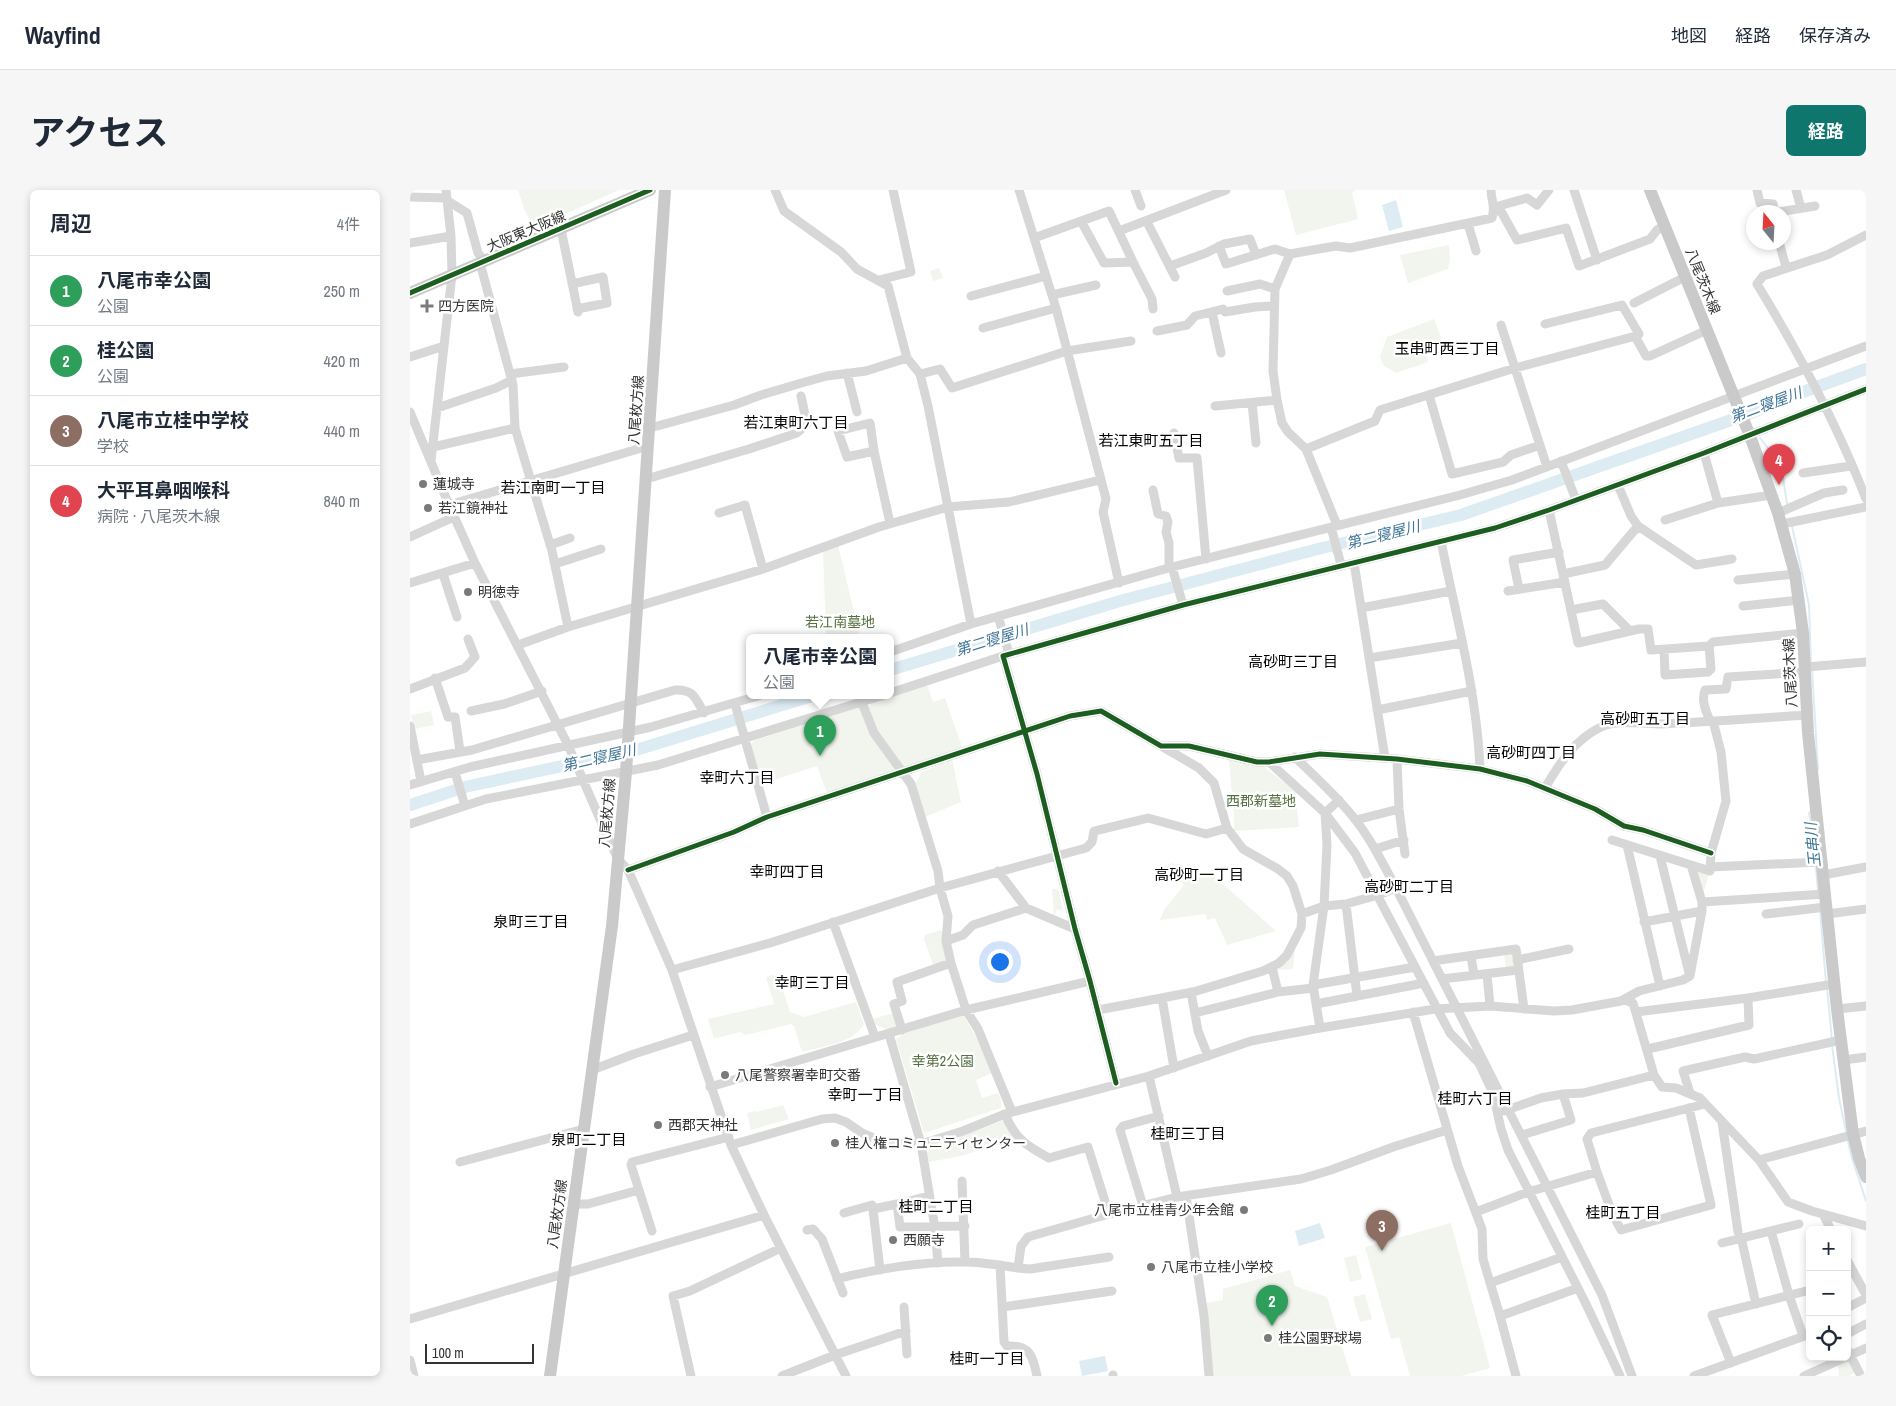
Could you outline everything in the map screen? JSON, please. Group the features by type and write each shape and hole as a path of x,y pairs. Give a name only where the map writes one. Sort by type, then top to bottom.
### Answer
{"main road":[{"name":"大阪東大阪線","path":"410,293 650,190"},
{"name":"八尾枚方線","path":"550,1376 612,926 629,733 665,190"},
{"name":"八尾茨木線","path":"1650,190 1735,397 1772,495 1785,518 1800,600 1809,668 1808,715 1819,865 1829,984 1837,1009 1835,1042 1844,1060 1849,1135 1866,1175"}],"street":[{"path":"775,190 784,211 841,252 857,269 888,286 907,358 920,374 928,406 972,624"},
{"path":"880,280 911,272 893,190"},
{"path":"1021,190 1056,308 1106,498 1104,512 1119,583"},
{"path":"1135,190 1141,206"},
{"path":"1491,190 1495,207 1502,213 1517,240 1566,228 1579,266 1650,239 1657,230 1664,226"},
{"path":"1495,207 1526,198 1537,205 1549,190"},
{"path":"1574,190 1597,260"},
{"path":"1757,190 1760,203 1773,205"},
{"path":"1796,190 1801,208"},
{"path":"1119,231 1147,222 1220,191"},
{"path":"410,197 447,196 467,213 482,262 511,377 516,428 555,564 568,627"},
{"path":"431,461 452,275 452,236 447,196"},
{"path":"1791,210 1816,206"},
{"path":"1219,246 1226,264 1275,249 1290,254 1336,246 1350,248 1492,218 1495,207"},
{"path":"1034,238 1110,211 1152,299 1153,308"},
{"path":"1081,221 1104,263 1133,262"},
{"path":"1147,222 1175,277"},
{"path":"1468,224 1476,251"},
{"path":"561,229 577,310 607,303 603,277 572,284"},
{"path":"1866,235 1827,255 1763,276 1757,284 1825,405 1851,466 1862,481 1866,499"},
{"path":"410,244 452,236"},
{"path":"1170,266 1206,253 1224,244 1250,239 1256,255"},
{"path":"1781,250 1786,268"},
{"path":"1290,254 1275,289 1273,371 1277,400 1285,427 1306,449 1334,526 1341,565"},
{"path":"971,296 1046,276"},
{"path":"1634,303 1685,277"},
{"path":"1227,291 1260,284 1275,289"},
{"path":"1052,295 1096,285"},
{"path":"1157,331 1187,325 1195,316 1223,309 1225,312 1274,306"},
{"path":"1545,324 1622,306 1639,334 1636,338"},
{"path":"983,328 1056,308"},
{"path":"1212,312 1221,353"},
{"path":"1501,325 1547,467"},
{"path":"1636,338 1646,356 1650,356 1707,330"},
{"path":"1306,449 1375,421 1380,410 1578,350 1632,337 1636,338"},
{"path":"920,374 940,369 952,388 1066,351 1131,341"},
{"path":"410,357 444,346"},
{"path":"894,651 998,616 1171,568 1460,495 1512,480 1866,346"},
{"path":"650,428 734,405 805,382 866,371 907,358"},
{"path":"437,408 496,388 511,377 564,367"},
{"path":"847,373 857,412"},
{"path":"894,692 1006,655 1183,605 1495,528 1704,453 1866,389"},
{"path":"1429,395 1452,474 1503,462 1510,455 1540,445"},
{"path":"646,478 749,449 797,433 807,424 801,396"},
{"path":"1215,406 1277,400"},
{"path":"1252,402 1256,443"},
{"path":"411,417 475,563 542,691 618,859 628,870 672,970 710,1087 730,1141 764,1215 846,1376"},
{"path":"874,451 847,457 838,431 870,422 874,451 890,523"},
{"path":"433,448 516,428"},
{"path":"1174,433 1179,458 1197,458 1206,559"},
{"path":"449,505 648,446"},
{"path":"1704,453 1718,503"},
{"path":"1561,461 1576,500"},
{"path":"1803,473 1851,466"},
{"path":"518,645 568,627 763,569 890,523 948,507 1008,502 1100,480"},
{"path":"1618,484 1631,516 1638,526 1696,566 1732,560"},
{"path":"1153,490 1158,514 1166,516 1168,522 1166,532 1171,568 1183,605"},
{"path":"1785,518 1793,506 1824,494 1843,490"},
{"path":"1665,520 1718,503 1772,495"},
{"path":"719,513 745,505 763,569"},
{"path":"1785,518 1866,507"},
{"path":"1549,510 1578,643 1630,631 1648,629 1651,650 1709,646 1713,642 1803,633"},
{"path":"410,537 454,517"},
{"path":"1508,591 1564,578 1605,565 1638,526"},
{"path":"550,545 570,538"},
{"path":"1441,541 1472,691 1479,737 1480,769"},
{"path":"555,564 601,549"},
{"path":"1519,589 1513,560 1558,552"},
{"path":"1354,562 1385,758"},
{"path":"410,583 475,563"},
{"path":"443,574 457,617"},
{"path":"1738,580 1795,574"},
{"path":"1361,608 1451,591"},
{"path":"1743,606 1800,600"},
{"path":"1571,610 1602,604 1630,631"},
{"path":"998,616 1056,857 1098,1010 1116,1084"},
{"path":"410,689 465,668 475,657 468,639"},
{"path":"1369,658 1462,643"},
{"path":"1664,650 1665,676 1708,672 1711,669 1709,646"},
{"path":"1612,840 1710,871 1711,853 1726,801 1721,752 1712,721 1705,708 1703,695 1705,690 1726,689 1728,677 1866,662"},
{"path":"435,678 448,717 455,717 460,751"},
{"path":"417,760 472,750 675,690 691,692 704,713"},
{"path":"471,711 504,704 542,691"},
{"path":"1377,710 1472,691"},
{"path":"410,785 454,772 568,745 629,733 749,699"},
{"path":"410,824 464,806 521,791 583,780 626,769 658,765 744,739 857,699"},
{"path":"860,699 874,733 911,784 938,871 940,888 948,916 946,941 951,964 966,1010 978,1029 1009,1113 1010,1126 1020,1140 1049,1158 1088,1146 1109,1214"},
{"path":"735,704 767,817"},
{"path":"628,870 734,832 767,817 1025,730 1070,716 1101,711 1199,768 1214,783 1227,828 1236,843 1243,849 1278,868 1287,876 1296,894 1302,914 1301,928 1287,955 1272,967 1191,992 1098,1010"},
{"path":"1545,788 1563,758 1585,737 1602,726 1808,715"},
{"path":"410,726 412,745 421,781"},
{"path":"1161,746 1189,746 1258,762 1320,754 1397,759 1480,769 1527,781 1595,809 1624,826 1643,830 1711,853"},
{"path":"1295,758 1340,800 1375,849 1602,1295 1632,1376"},
{"path":"1397,759 1399,809 1405,854"},
{"path":"1269,762 1325,813 1355,853 1424,983 1435,1009 1455,1041 1479,1063 1493,1093 1508,1150 1586,1304 1620,1376"},
{"path":"454,772 464,806"},
{"path":"1325,813 1340,800"},
{"path":"1356,820 1399,809"},
{"path":"1320,1028 1313,986 1324,906 1327,845 1325,813"},
{"path":"672,970 770,943 940,888 1086,848 1092,842 1094,831 1148,818 1206,834 1227,828"},
{"path":"1375,849 1404,840"},
{"path":"1627,845 1660,986"},
{"path":"1660,856 1690,976"},
{"path":"1711,867 1819,865 1866,867"},
{"path":"1690,976 1702,907 1691,866"},
{"path":"998,871 1026,908 1075,929"},
{"path":"1302,914 1324,906 1346,904 1396,888"},
{"path":"1644,922 1674,916 1702,907 1822,894"},
{"path":"1346,904 1357,996"},
{"path":"946,941 963,936 973,925 1026,908"},
{"path":"1766,914 1823,909 1866,909"},
{"path":"833,922 876,1037"},
{"path":"1433,961 1516,949 1524,1009"},
{"path":"1442,979 1487,974 1569,949"},
{"path":"1471,956 1474,975"},
{"path":"902,1030 894,1004 902,1001 897,982 951,964"},
{"path":"1195,1013 1278,992 1415,966"},
{"path":"1272,967 1278,992"},
{"path":"1487,974 1490,1006"},
{"path":"652,1231 631,1165 634,1160 730,1141 822,1119 835,1118 846,1122 862,1133 886,1143 921,1144 963,1131 1009,1113 1149,1076 1251,1041 1435,1009 1490,1006 1572,1010 1625,1000 1639,990 1683,980 1690,976"},
{"path":"710,1087 966,1010 1090,981"},
{"path":"1316,1004 1424,983"},
{"path":"1636,1012 1748,998 1829,984"},
{"path":"1191,992 1198,1031 1208,1056"},
{"path":"1162,998 1174,1068"},
{"path":"1648,1049 1750,1025 1748,998"},
{"path":"1625,1000 1633,1003 1648,1049 1654,1075 1662,1087 1690,1092 1700,1098 1758,1160 1788,1202 1866,1226"},
{"path":"1837,1009 1866,1006"},
{"path":"1413,1012 1467,1194 1482,1229 1483,1259 1516,1376"},
{"path":"889,1034 921,1144 935,1228 938,1263"},
{"path":"592,1070 693,1035"},
{"path":"1690,1092 1683,1071 1745,1057 1754,1059 1835,1042"},
{"path":"1844,1060 1866,1057"},
{"path":"1498,1113 1540,1099 1563,1094 1583,1093 1654,1075"},
{"path":"1149,1076 1181,1197 1204,1316 1209,1376"},
{"path":"1522,1135 1571,1120 1563,1094"},
{"path":"1690,1108 1711,1205 1620,1230 1597,1172 1587,1139 1590,1133 1705,1104"},
{"path":"1143,1206 1120,1130 1123,1126 1159,1116"},
{"path":"1722,1122 1740,1235 1756,1304"},
{"path":"460,1162 584,1129"},
{"path":"1018,1268 1021,1246 1028,1237 1109,1214 1181,1197 1301,1179 1447,1130"},
{"path":"1758,1160 1866,1131"},
{"path":"1476,1212 1528,1192 1597,1172"},
{"path":"962,1181 966,1262"},
{"path":"573,1204 588,1204 639,1190"},
{"path":"873,1209 929,1196"},
{"path":"897,1204 900,1227 935,1228 965,1226"},
{"path":"844,1213 872,1205 880,1270"},
{"path":"1823,1214 1829,1226"},
{"path":"410,1319 764,1215"},
{"path":"1722,1243 1740,1235 1771,1231 1798,1224"},
{"path":"807,1230 813,1229 822,1240 843,1293"},
{"path":"1694,1376 1806,1335 1789,1295 1771,1231"},
{"path":"691,1376 673,1296 690,1291 781,1248"},
{"path":"837,1279 880,1270 938,1263 966,1262 1030,1269 1109,1257"},
{"path":"1490,1283 1562,1257"},
{"path":"1000,1265 1004,1342 1008,1346 1019,1346 1031,1354 1036,1376"},
{"path":"1851,1268 1866,1296 1851,1305"},
{"path":"1500,1316 1578,1288"},
{"path":"1731,1363 1712,1315 1806,1291"},
{"path":"1003,1307 1112,1292"},
{"path":"1586,1304 1602,1295"},
{"path":"904,1306 908,1354"},
{"path":"1851,1332 1866,1324"},
{"path":"782,1376 835,1355 906,1331"},
{"path":"1851,1352 1866,1348"},
{"path":"1851,1355 1862,1373"},
{"path":"410,1360 414,1376"},
{"path":"1804,1376 1832,1361"}],"green space":[{"path":"518,190 619,190 534,228 524,209"},
{"path":"1284,190 1357,190 1352,192 1358,219 1296,235"},
{"path":"1449,245 1450,260 1448,269 1408,283 1400,255"},
{"path":"939,268 943,278 933,281 930,271"},
{"path":"1434,319 1445,348 1427,355 1428,362 1396,373 1384,366 1380,357 1387,337"},
{"name":"若江南墓地","path":"838,545 859,634 826,634 823,550"},
{"path":"927,685 933,702 945,698 962,747 910,768 901,767 876,731 867,709 872,703 884,699 894,699 894,696"},
{"path":"860,706 896,769 895,772 827,793 817,766 761,784 751,746 753,741"},
{"path":"431,711 434,725 414,729 411,715"},
{"path":"952,759 961,802 925,817 915,784 922,772"},
{"name":"西郡新墓地","path":"1229,760 1263,766 1295,791 1299,827 1234,831"},
{"path":"1171,863 1185,866 1216,878 1276,931 1227,945 1215,918 1207,920 1206,914 1160,920 1164,910 1184,885 1169,869"},
{"path":"1694,869 1709,873 1702,898"},
{"path":"1052,889 1058,889 1063,911 1057,909 1054,917"},
{"path":"941,930 947,959 945,964 934,967 924,939 925,935"},
{"path":"1292,950 1295,950 1293,969 1277,970"},
{"path":"1504,954 1514,954 1516,965 1514,968 1506,969"},
{"path":"772,975 779,978 790,1012 804,1017 856,1002 864,1024 859,1031 845,1040 802,1052 794,1026 791,1024 746,1035 740,1032 714,1039 708,1019 774,1004 766,977"},
{"path":"894,1013 897,1021 896,1027 888,1030 874,1024 872,1019"},
{"name":"幸第2公園","path":"963,1014 982,1048 992,1073 976,1080 982,1098 998,1093 1001,1100 1001,1108 924,1133 896,1039 903,1034"},
{"path":"783,1105 789,1119 751,1130 747,1113"},
{"path":"1005,1120 1013,1139 961,1156 929,1162 926,1155 931,1147"},
{"path":"1451,1223 1490,1368 1461,1376 1410,1376 1399,1337 1391,1339 1365,1247"},
{"path":"1356,1255 1362,1279 1350,1282 1344,1258"},
{"path":"1290,1270 1295,1286 1327,1297 1351,1376 1212,1376 1206,1303 1223,1300 1223,1289"},
{"path":"1365,1294 1372,1319 1360,1322 1353,1297"},
{"path":"1851,1361 1856,1372 1849,1376 1839,1376 1838,1365"}],"shaded area":[{"path":"1396,200 1403,227 1389,231 1382,205"},
{"path":"1320,1223 1325,1238 1299,1246 1295,1231"},
{"path":"1105,1356 1108,1371 1082,1376 1079,1361"}],"waterway":[{"name":"第二寝屋川","path":"894,669 1120,601 1318,549 1461,515 1751,413 1866,369"},
{"name":"玉串川","path":"1760,438 1778,461 1782,470 1787,504"},
{"name":"玉串川","path":"1792,526 1809,605 1811,665"},
{"name":"玉串川","path":"1812,669 1818,769"},
{"name":"第二寝屋川","path":"410,805 465,787 636,750 802,699"},
{"name":"玉串川","path":"1811,811 1809,813 1812,831"},
{"name":"玉串川","path":"1816,868 1818,891"},
{"name":"玉串川","path":"1820,910 1826,983"},
{"name":"玉串川","path":"1827,987 1832,1040"},
{"name":"玉串川","path":"1832,1045 1839,1098 1846,1131"},
{"name":"玉串川","path":"1848,1141 1866,1201"}],"cycle path":[{"path":"410,293 650,190"},
{"path":"1116,1083 1075,929 1037,774 1003,656 1183,605 1495,528 1704,453 1866,389"},
{"path":"628,870 734,832 767,817 1070,716 1101,711 1161,746 1189,746 1257,762 1269,762 1320,754 1397,759 1480,769 1527,781 1595,809 1624,826 1643,830 1711,853"}],"place":[{"name":"四方医院","path":"427,306"},
{"name":"蓮城寺","path":"423,484"},
{"name":"大平耳鼻咽喉科","path":"1779,485"},
{"name":"若江鏡神社","path":"428,508"},
{"name":"明徳寺","path":"468,592"},
{"name":"八尾市幸公園","path":"820,756"},
{"name":"八尾警察署幸町交番","path":"725,1075"},
{"name":"西郡天神社","path":"658,1125"},
{"name":"桂人権コミュニティセンター","path":"835,1143"},
{"name":"八尾市立桂青少年会館","path":"1244,1210"},
{"name":"西願寺","path":"893,1240"},
{"name":"八尾市立桂中学校","path":"1382,1251"},
{"name":"八尾市立桂小学校","path":"1151,1267"},
{"name":"桂公園","path":"1272,1326"},
{"name":"桂公園野球場","path":"1268,1338"}],"district":[{"name":"玉串町西三丁目","path":"1447,349"},
{"name":"若江東町六丁目","path":"796,423"},
{"name":"若江東町五丁目","path":"1151,441"},
{"name":"若江南町一丁目","path":"553,488"},
{"name":"高砂町三丁目","path":"1293,662"},
{"name":"高砂町五丁目","path":"1645,719"},
{"name":"高砂町四丁目","path":"1531,753"},
{"name":"幸町六丁目","path":"737,778"},
{"name":"幸町四丁目","path":"787,872"},
{"name":"高砂町一丁目","path":"1199,875"},
{"name":"高砂町二丁目","path":"1409,887"},
{"name":"泉町三丁目","path":"531,922"},
{"name":"幸町三丁目","path":"812,983"},
{"name":"幸町一丁目","path":"865,1095"},
{"name":"桂町六丁目","path":"1475,1099"},
{"name":"桂町三丁目","path":"1188,1134"},
{"name":"泉町二丁目","path":"589,1140"},
{"name":"桂町二丁目","path":"936,1207"},
{"name":"桂町五丁目","path":"1623,1213"},
{"name":"桂町一丁目","path":"987,1359"}]}
